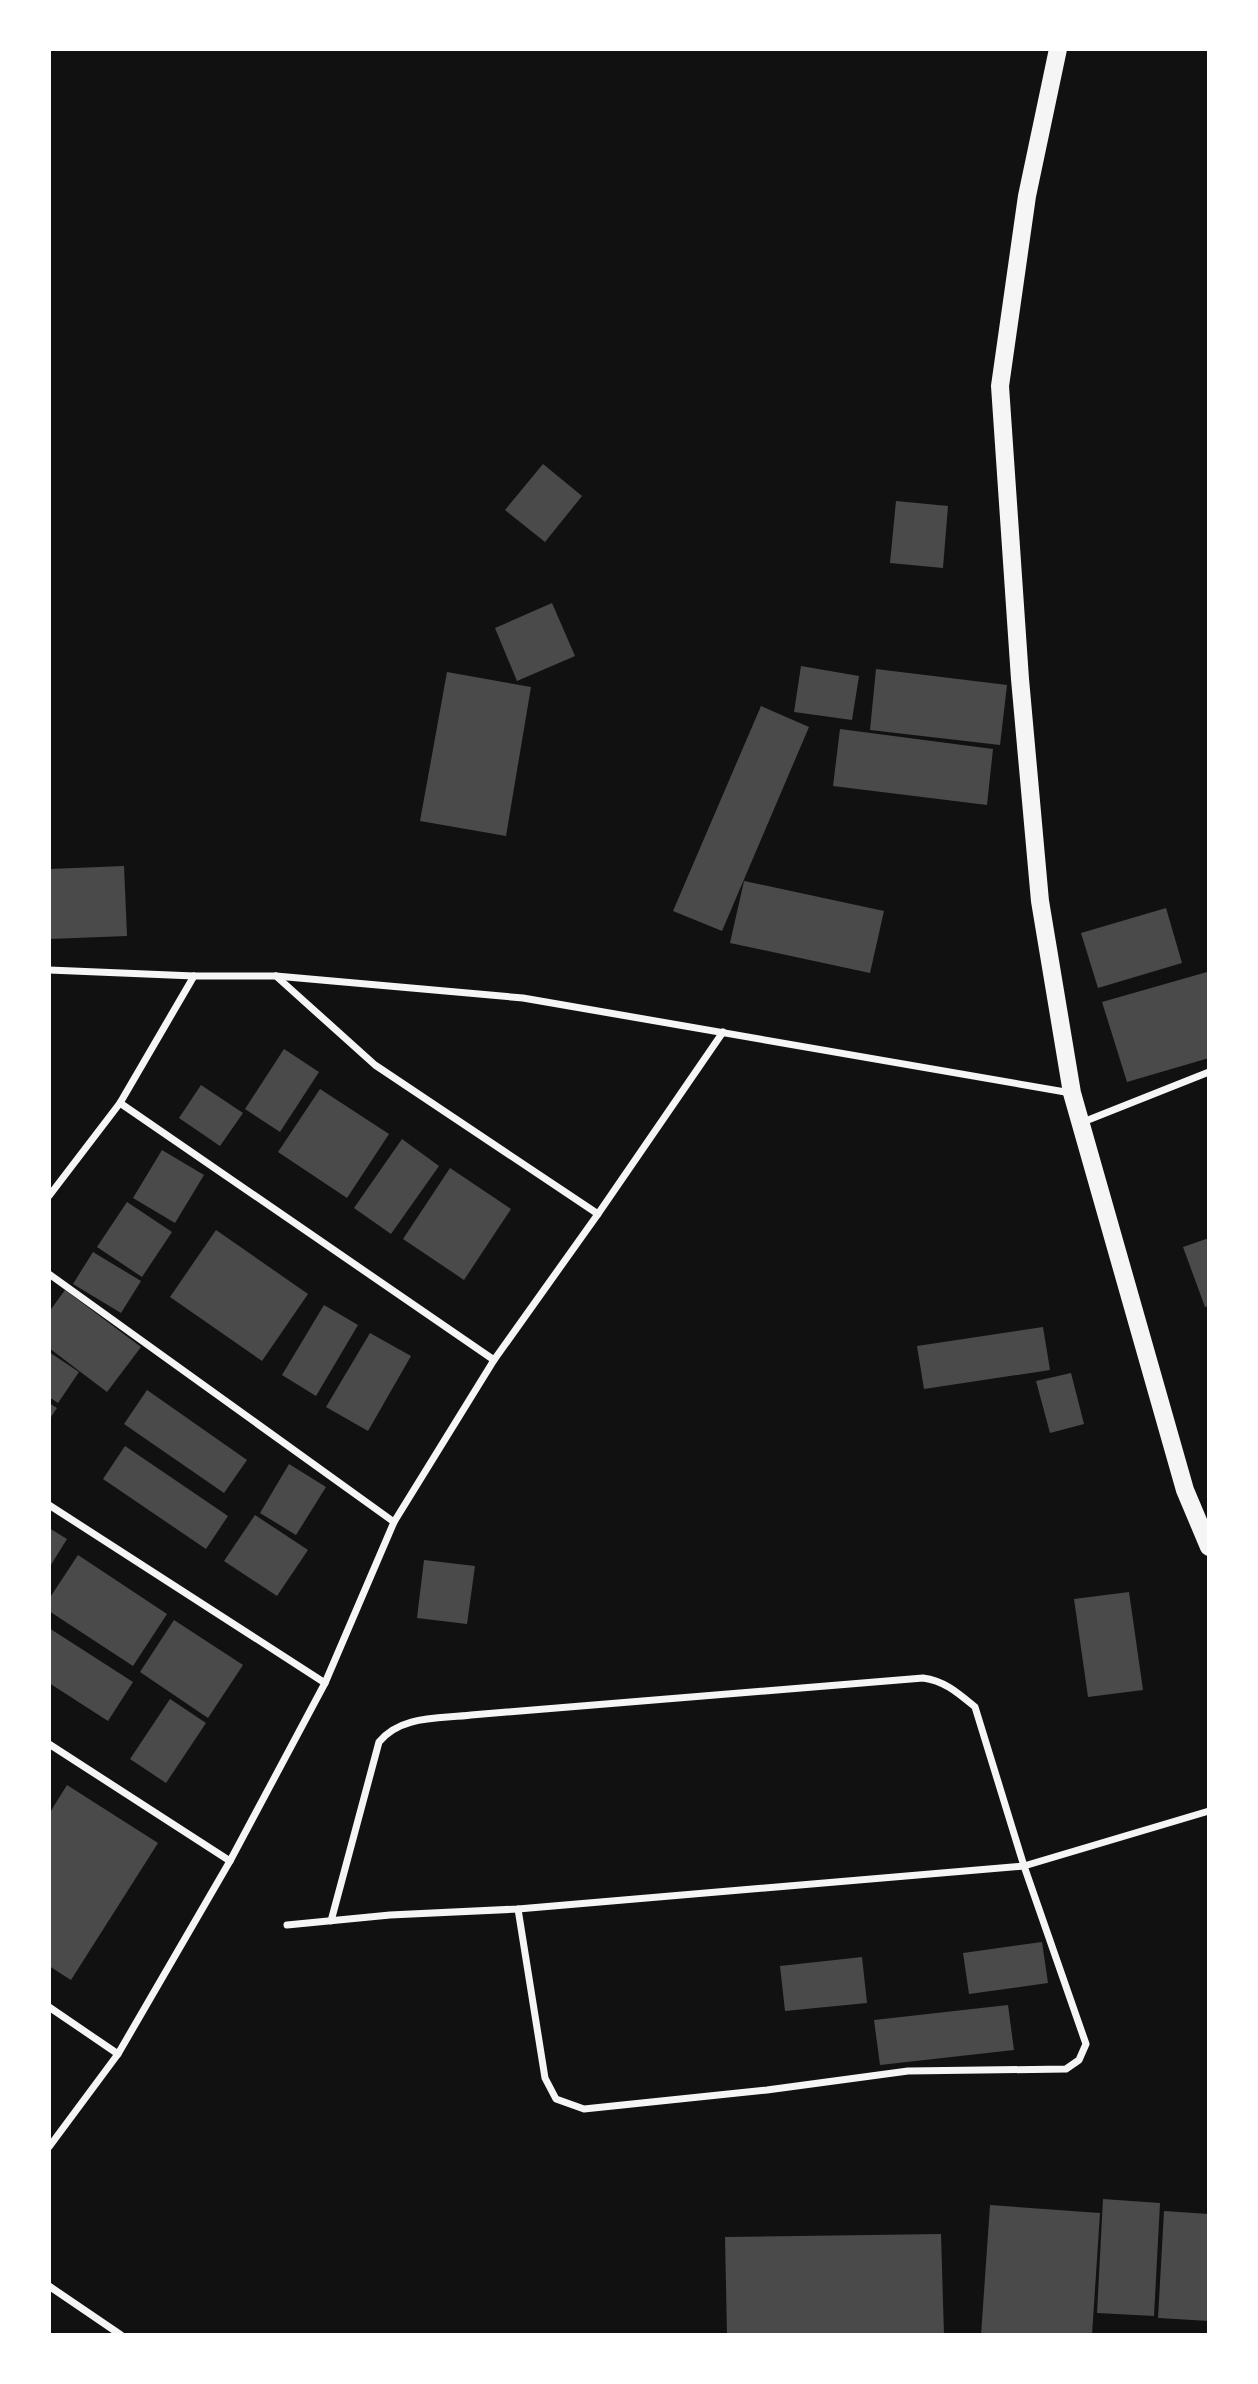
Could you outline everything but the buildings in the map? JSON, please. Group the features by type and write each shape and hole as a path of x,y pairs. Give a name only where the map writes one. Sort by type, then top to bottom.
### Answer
{"main road":[{"path":"1058,49 1027,196 999,386 1020,679 1040,901 1072,1093 1185,1490 1209,1547"}],"street":[{"path":"49,970 194,976 276,976 523,998 1072,1093"},
{"path":"49,1196 120,1103 194,976"},
{"path":"276,976 375,1065 598,1214"},
{"path":"49,2147 118,2054 230,1861 325,1683 394,1522 494,1360 723,1032"},
{"path":"1082,1122 1209,1072"},
{"path":"120,1103 494,1360"},
{"path":"49,1274 394,1522"},
{"path":"49,1505 325,1683"},
{"path":"331,1921 379,1742 388,1731 405,1723 471,1715 923,1678 938,1680 975,1707 1024,1866 1086,2044 1079,2060 1066,2069 908,2071 767,2090 584,2109 556,2099 545,2078 518,1909"},
{"path":"49,1744 230,1861"},
{"path":"287,1925 390,1915 518,1909 1024,1866 1209,1811"},
{"path":"49,2007 118,2054"},
{"path":"49,2286 121,2335"}]}
